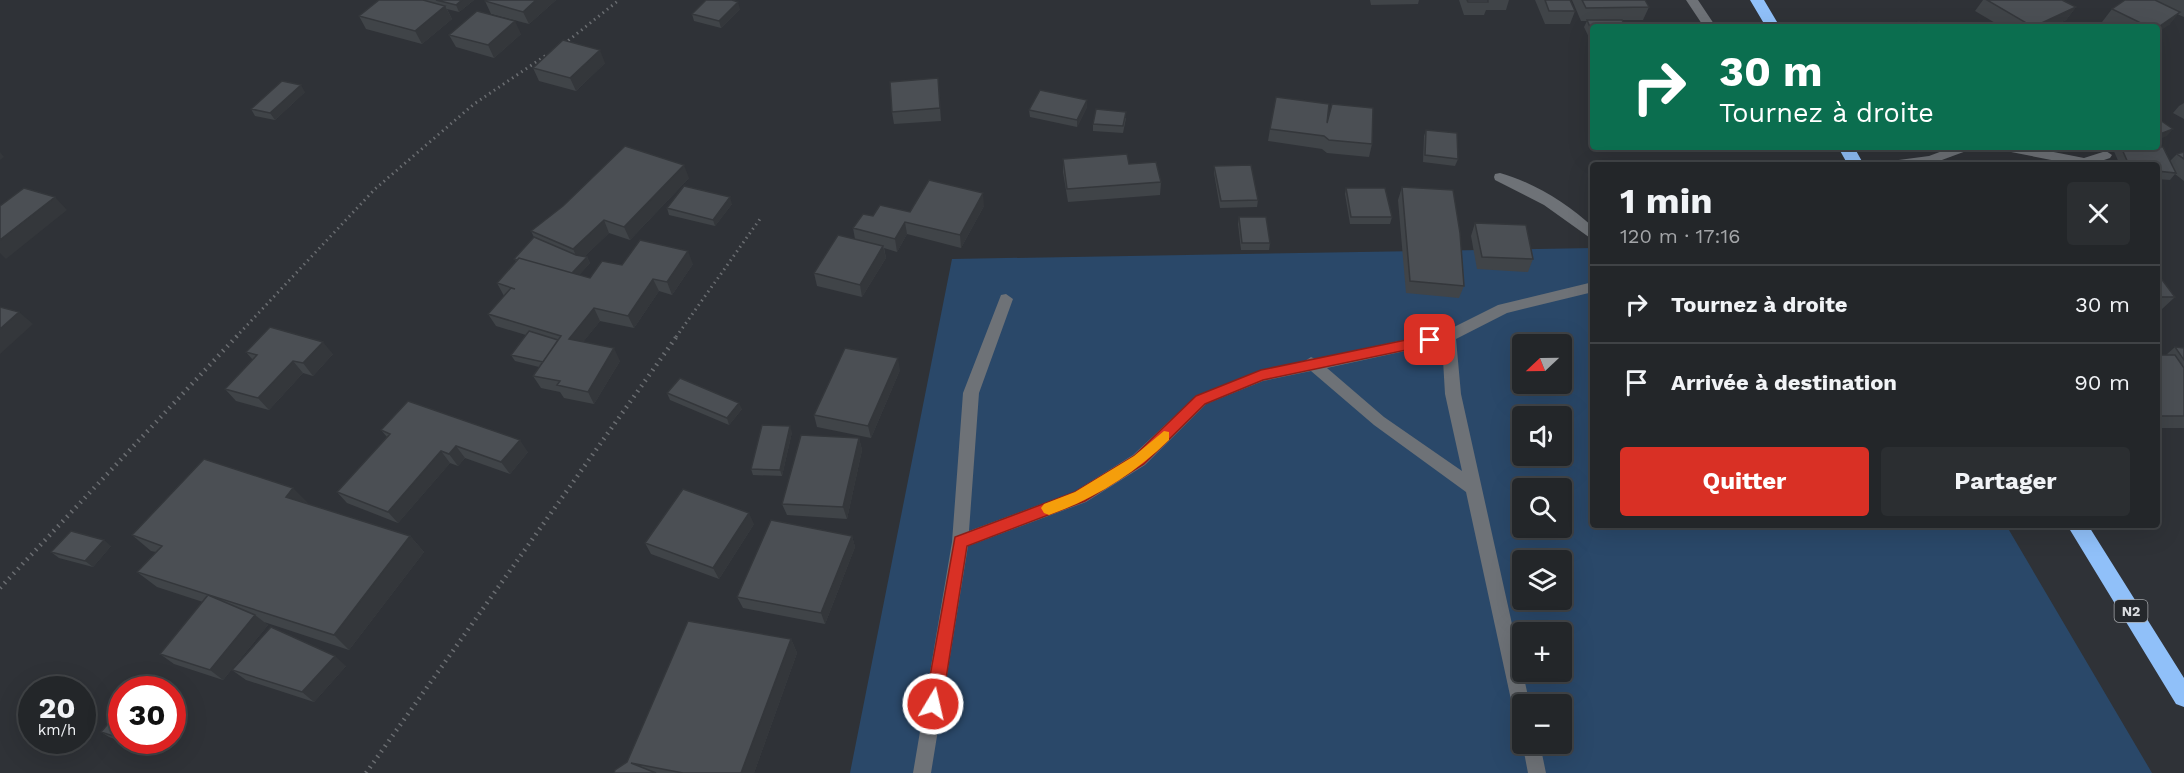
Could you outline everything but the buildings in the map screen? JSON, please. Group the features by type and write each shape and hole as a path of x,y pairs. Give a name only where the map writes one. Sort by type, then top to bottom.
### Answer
{"highway":[{"path":"1756,0 1771,24"},
{"name":"N2","path":"2079,528 2184,697"}],"street":[{"path":"1692,0 1708,24"},
{"path":"1915,162 1931,160 1957,150"},
{"path":"2022,150 2084,162 2106,155"},
{"path":"1500,177 1515,183 1564,213 1590,233"},
{"path":"960,542 1080,497 1139,460 1201,400 1261,376 1311,363 1449,336 1503,309 1590,288"},
{"path":"922,773 960,542 971,393 1006,299"},
{"path":"1449,336 1453,394 1519,694"},
{"path":"1311,363 1379,421 1472,487"},
{"path":"1532,754 1537,773"}],"path":[{"path":"0,588 375,189 474,104 575,37 619,0"},
{"path":"366,773 760,219"}],"shaded area":[{"path":"1590,248 1590,528 2008,528 2152,773 850,773 952,259"}],"slow traffic":[{"path":"1049,508 1080,497 1139,460 1164,436"}],"route":[{"path":"933,704 960,542 1080,497 1139,460 1201,400 1261,376 1311,363 1430,340"}]}
